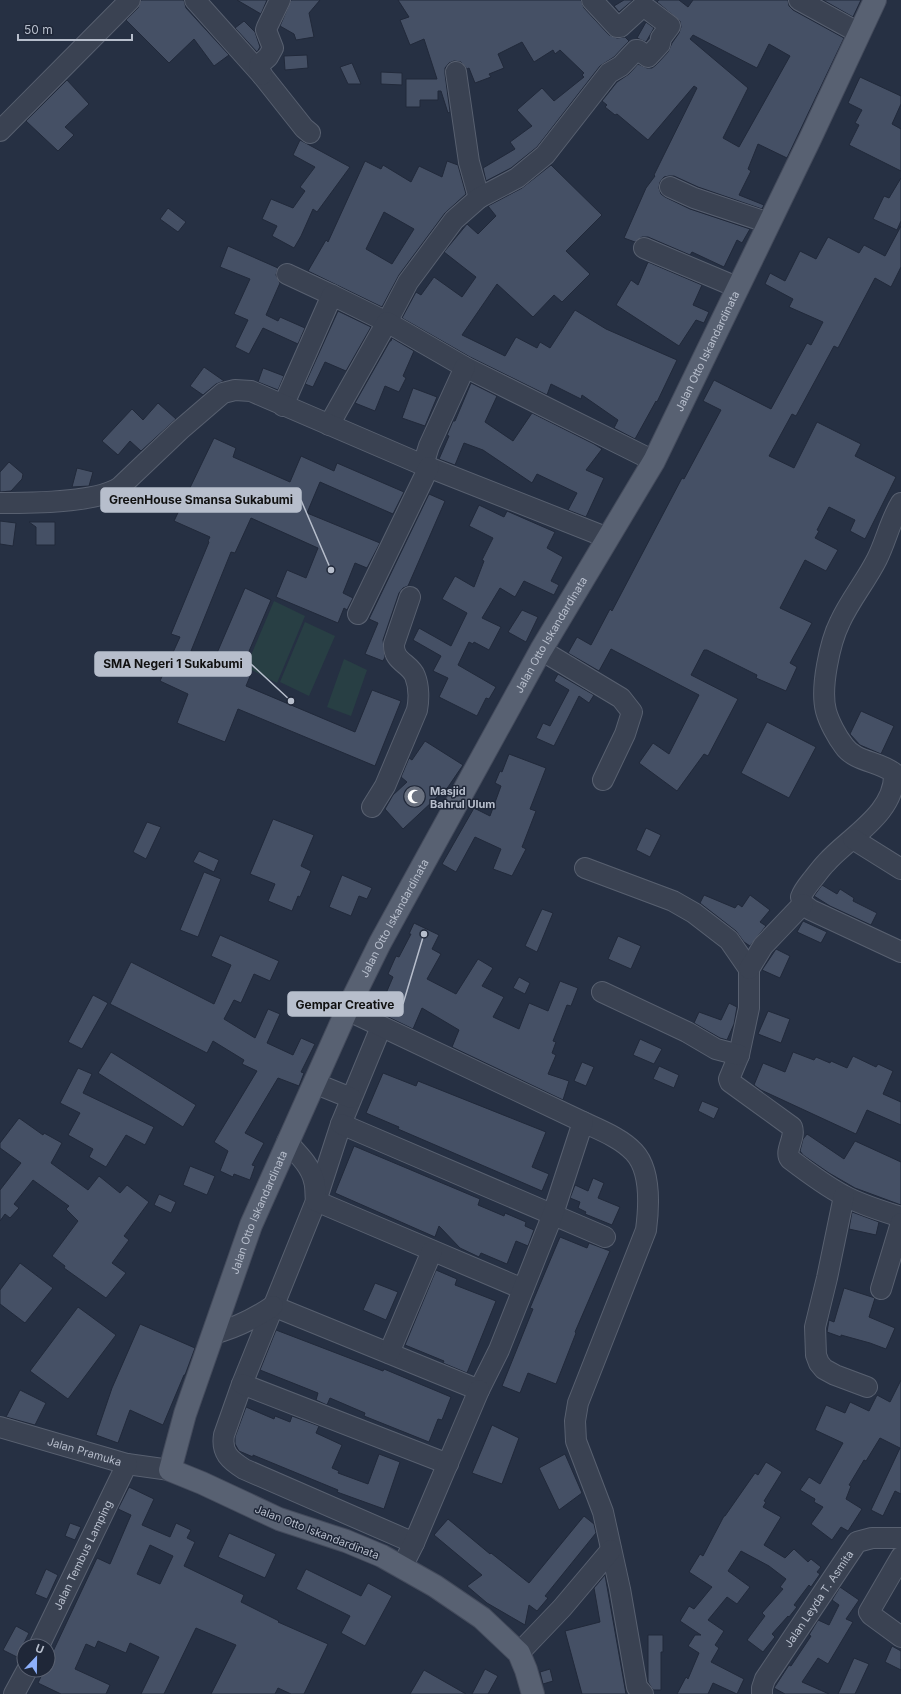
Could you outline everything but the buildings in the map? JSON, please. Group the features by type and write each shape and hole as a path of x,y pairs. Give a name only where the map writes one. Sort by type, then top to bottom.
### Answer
{"main road":[{"name":"Jalan Otto Iskandardinata","path":"533,1694 526,1670 518,1653 482,1618 435,1586 382,1556 346,1541 279,1519 202,1482 170,1470 185,1414 251,1225 347,1010 380,943 541,650 654,461 810,139 875,0"}],"street":[{"path":"0,131 130,0"},
{"path":"195,0 262,75 304,128 310,133"},
{"path":"262,75 259,68 260,64 268,57 273,48 266,30 280,0"},
{"path":"329,425 408,282 446,228 457,216 479,198 517,178 545,155 609,74 621,66 636,50 648,58 660,44 670,26 646,8 642,7 620,27 617,26 592,0"},
{"path":"799,0 859,33"},
{"path":"456,72 469,162 479,198"},
{"path":"670,187 694,198 769,223"},
{"path":"644,248 727,283 736,289"},
{"path":"287,274 387,322 465,367 654,461"},
{"path":"283,406 332,295"},
{"path":"358,614 426,466 429,446 465,367"},
{"path":"0,503 55,501 113,492 180,430 223,394 230,391 244,389 426,466 608,538"},
{"path":"901,503 896,511 878,558 839,622 828,657 824,695 826,711 843,746 849,752 858,757 888,769 894,773 894,778 889,796 880,812 853,839 826,862 805,889 801,897 802,904 811,910 901,952"},
{"path":"372,807 385,786 417,710 418,690 415,676 393,651 410,597"},
{"path":"541,650 621,698 632,712 625,734 603,780"},
{"path":"853,839 901,869"},
{"path":"586,868 673,901 694,913 729,940 749,969"},
{"path":"802,904 763,946 749,969 749,1008 739,1055 729,1079 730,1082 792,1127 794,1135 788,1154 790,1159 816,1179 844,1196 872,1208 901,1217"},
{"path":"602,992 687,1032 716,1049 739,1055"},
{"path":"347,1010 583,1122 626,1145 635,1153 643,1168 648,1197 646,1230 578,1403 575,1421 576,1441 603,1512 620,1589 637,1687 644,1694"},
{"path":"381,1027 341,1124 316,1200 242,1384 222,1443 224,1451 235,1463 244,1469 414,1543"},
{"path":"314,1083 351,1098"},
{"path":"402,1567 414,1543 479,1390 499,1350 553,1214 583,1122"},
{"path":"341,1124 605,1237"},
{"path":"287,1142 301,1157 309,1170 314,1181 316,1200"},
{"path":"844,1196 815,1327 816,1355 819,1363 824,1369 835,1375 868,1387"},
{"path":"316,1200 523,1289"},
{"path":"882,1289 901,1223"},
{"path":"390,1353 432,1251"},
{"path":"212,1334 231,1329 256,1318 273,1306"},
{"path":"273,1306 479,1390"},
{"path":"242,1384 448,1464"},
{"name":"Jalan Pramuka","path":"0,1427 127,1464 170,1470"},
{"name":"Jalan Tembus Lamping","path":"43,1638 127,1464"},
{"name":"Jalan Leyda T. Asmita","path":"762,1694 765,1679 857,1542 872,1538 901,1538"},
{"path":"518,1653 562,1608 611,1550"},
{"path":"901,1557 869,1612 901,1637"},
{"path":"14,1694 23,1678"}],"green space":[{"path":"274,601 305,616 277,683 246,667"},
{"path":"305,622 335,636 309,696 280,682"},
{"path":"344,659 367,670 351,716 327,707"}],"place":[{"name":"GreenHouse Smansa Sukabumi","path":"331,570"},
{"name":"SMA Negeri 1 Sukabumi","path":"291,701"},
{"name":"Masjid Bahrul Ulum","path":"414,797"},
{"name":"Gempar Creative","path":"424,934"}]}
